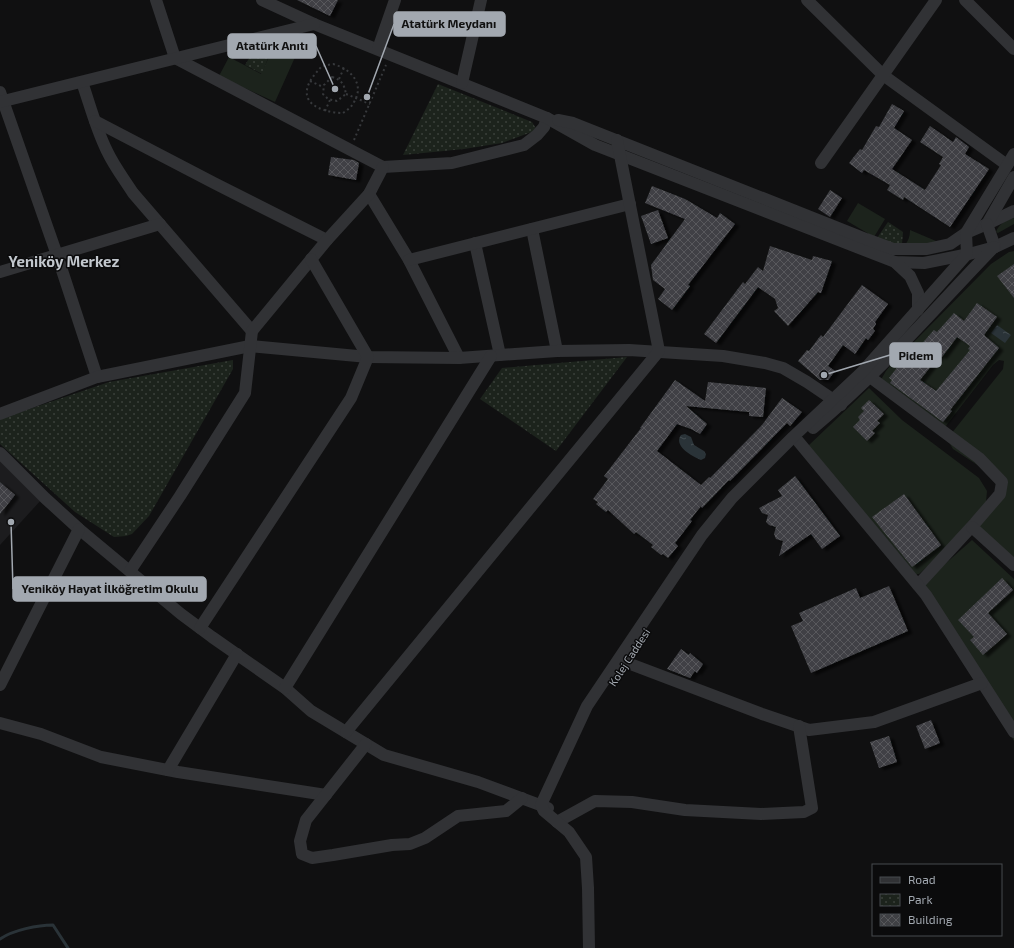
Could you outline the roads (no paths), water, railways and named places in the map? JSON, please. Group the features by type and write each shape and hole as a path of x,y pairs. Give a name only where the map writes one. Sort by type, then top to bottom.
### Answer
{"street":[{"path":"156,0 175,58 382,167 452,163 524,145 537,135 544,127 547,118"},
{"path":"262,0 314,24 547,118 595,145 895,262 924,263 995,246 1014,238"},
{"path":"378,49 395,0"},
{"path":"462,83 480,0"},
{"path":"807,0 883,75 1007,165"},
{"path":"821,163 936,0"},
{"path":"965,0 1014,49"},
{"path":"97,377 57,255 1,99 82,82 314,24"},
{"path":"82,82 107,152 133,193 252,331"},
{"path":"547,118 573,123 893,249 927,249 950,244 966,233 1014,211"},
{"path":"95,121 221,187 327,240"},
{"path":"617,140 659,351"},
{"path":"837,402 966,254 966,233 1014,154"},
{"path":"130,571 180,496 245,393 252,331 327,240 368,194 382,167"},
{"path":"995,246 987,224 1014,177"},
{"path":"368,194 409,260 459,358"},
{"path":"409,260 630,204"},
{"path":"0,272 160,224"},
{"path":"532,229 557,350"},
{"path":"285,688 496,356 475,243"},
{"path":"837,402 870,377 995,246"},
{"path":"311,259 368,357"},
{"path":"895,262 910,276 918,293 918,310"},
{"path":"0,414 97,377 250,346 368,357 459,358 557,350 659,351 723,356 765,363 783,368 837,402"},
{"path":"346,732 659,351"},
{"path":"200,628 351,398 368,357"},
{"path":"870,377 979,458 1002,482 1000,494 972,527 918,585"},
{"name":"Kolej Caddesi","path":"544,806 596,707 706,538 734,502 837,402"},
{"name":"Kolej Caddesi","path":"544,806 587,706 702,535 732,498 837,402"},
{"path":"798,440 926,595 1014,732"},
{"path":"0,453 45,498 79,529 200,628 285,688 311,711 384,755 478,782 544,806 561,820 574,826 590,849 593,887 594,948"},
{"path":"972,527 1014,565"},
{"path":"0,685 79,529"},
{"path":"168,770 236,654"},
{"path":"625,662 762,714 809,730 874,722 982,683"},
{"path":"0,723 40,734 101,758 326,795"},
{"path":"561,820 595,801 632,802 685,810 761,814 804,812 812,808 799,726"},
{"path":"366,744 306,820 300,841 302,854 312,858 392,845 410,844 425,838 458,816 506,811 522,798"},
{"path":"561,820 586,857 589,948"}],"water":[{"path":"997,325 1011,335 1005,343 991,333"},
{"path":"685,434 691,437 694,445 704,451 706,454 705,458 701,460 681,447 679,439 681,435"}],"waterway":[{"path":"0,939 12,933 26,929 53,925 68,948"}],"place":[{"name":"Atatürk Anıtı","path":"335,89"},
{"name":"Atatürk Meydanı","path":"367,97"},
{"name":"Pidem","path":"824,375"},
{"name":"Yeniköy Hayat İlköğretim Okulu","path":"11,522"}],"district":[{"name":"Yeniköy Merkez","path":"64,261"}]}
